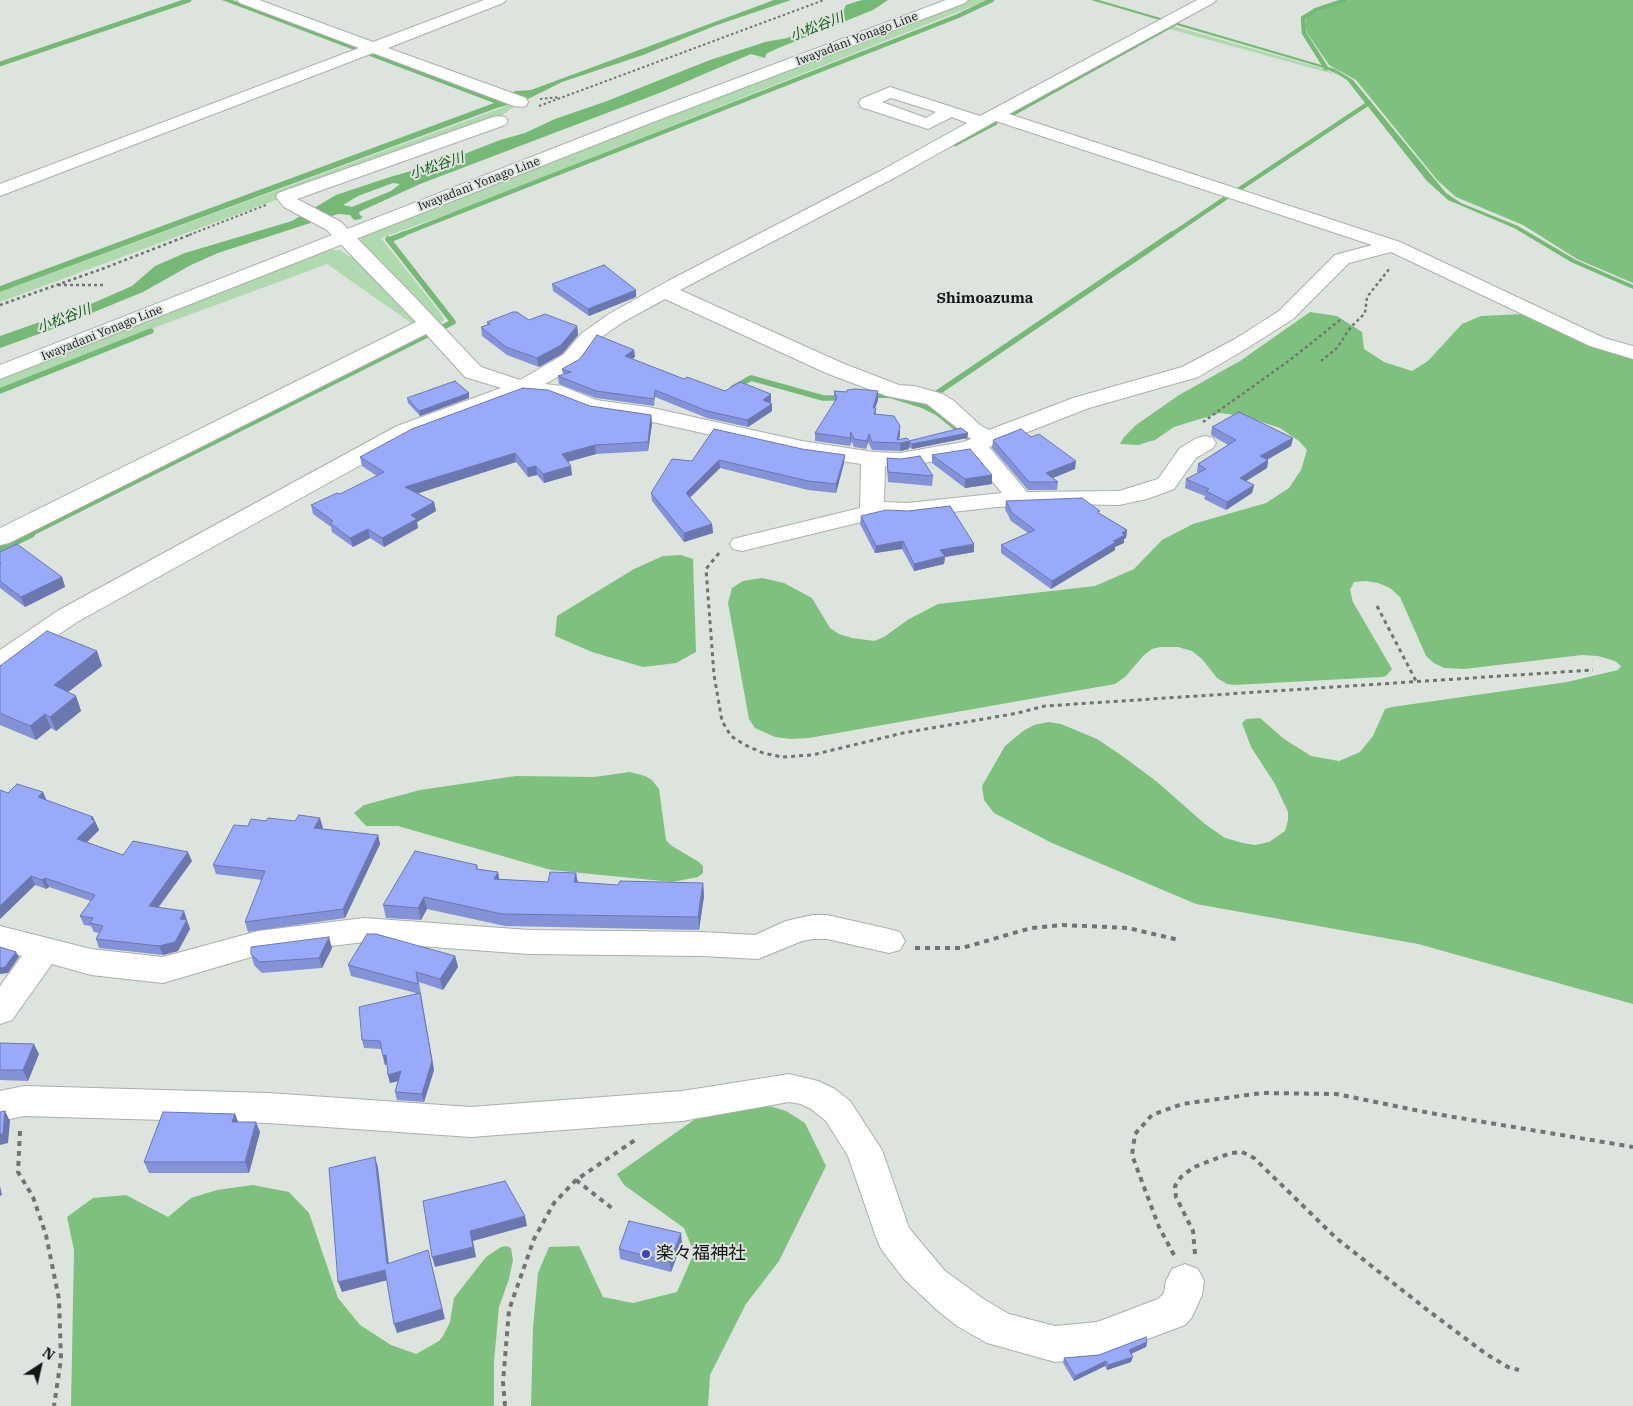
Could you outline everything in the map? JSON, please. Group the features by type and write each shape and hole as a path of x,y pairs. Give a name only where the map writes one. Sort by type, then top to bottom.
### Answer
{"street":[{"path":"245,0 520,102"},
{"path":"0,190 498,0"},
{"name":"Iwayadani Yonago Line","path":"0,373 339,232 960,0"},
{"path":"0,666 11,655 68,616 405,431 522,388 571,360 590,337 616,318 890,173 1208,0"},
{"path":"950,112 988,118 1390,246 1597,342 1633,353"},
{"path":"288,200 499,120"},
{"path":"288,200 339,232 434,329 473,372 522,388 554,390 591,406 648,414 802,448 873,459 900,460 980,443 1081,403 1190,372 1242,344 1286,315 1342,259 1390,246"},
{"path":"665,291 834,368 896,391 914,393 935,399 946,406 972,430 980,443 984,455 1020,499"},
{"path":"0,538 434,329"},
{"path":"742,544 872,512 1020,499 1120,498 1129,496 1166,484 1203,433"},
{"path":"872,512 873,459"},
{"path":"1129,496 1139,500 1172,489"},
{"path":"0,938 91,962 163,970 258,943 364,930 528,942 702,944 758,947 797,930 813,927 827,928 899,945"},
{"path":"0,1011 45,950"},
{"path":"12,1103 268,1108 471,1122 670,1106 790,1088 806,1091 823,1099 838,1111 864,1150 894,1237 905,1253 932,1283 944,1293 971,1313 1001,1330 1056,1344 1097,1340 1171,1312 1179,1304 1183,1295 1184,1281"}],"path":[{"path":"562,97 824,0"},
{"path":"0,305 288,200"},
{"path":"1321,361 1337,348 1350,328 1365,313 1367,297 1396,260 1390,246"},
{"path":"55,285 104,285"},
{"path":"1203,433 1340,320"},
{"path":"742,544 719,553 706,570 714,675 722,721 731,736 745,745 763,752 782,756 812,755 903,733 1045,706 1593,670"},
{"path":"1377,606 1416,681"},
{"path":"899,945 962,948 1030,928 1063,925 1128,928 1179,940"},
{"path":"1184,1281 1182,1271 1159,1227 1132,1155 1135,1134 1152,1114 1182,1104 1262,1093 1336,1094 1430,1113 1633,1147"},
{"path":"12,1103 18,1146 18,1172 34,1196 46,1235 59,1299 61,1359 54,1406"},
{"path":"504,1406 509,1310 534,1239 554,1202 576,1180 643,1135 670,1106"},
{"path":"1184,1281 1196,1265 1193,1231 1176,1197 1175,1186 1181,1177 1194,1167 1231,1153 1242,1152 1254,1158 1336,1238 1430,1312 1486,1354 1519,1370"},
{"path":"576,1180 613,1209"}],"shaded area":[{"path":"966,0 988,0 465,208 381,238 442,315 444,320 440,323 359,243 368,234"},
{"path":"1350,0 1633,0 1633,283 1577,259 1523,225 1456,197 1438,181 1356,80 1329,65 1307,33 1305,24 1307,16"},
{"path":"1169,25 1325,69 1337,75 1166,28"},
{"path":"515,103 515,106 498,118 0,302 0,292"},
{"path":"329,250 340,250 361,264 416,318 417,327 327,264 151,329 0,389 0,379"},
{"path":"1310,312 1337,316 1362,332 1364,349 1384,362 1412,371 1428,361 1462,324 1481,316 1524,314 1633,356 1633,1004 1418,944 1196,904 1052,843 994,813 984,800 982,786 1005,746 1023,731 1034,725 1049,722 1061,724 1097,739 1156,781 1205,824 1225,838 1255,845 1269,842 1285,831 1288,812 1275,784 1251,747 1242,723 1246,719 1260,718 1284,739 1311,756 1339,761 1360,752 1373,736 1385,709 1567,682 1618,670 1621,666 1615,661 1598,656 1582,655 1464,669 1444,668 1426,656 1400,597 1390,588 1378,583 1354,582 1350,590 1353,602 1392,669 1386,676 1382,677 1234,685 1227,684 1217,678 1202,659 1192,651 1178,647 1160,647 1152,649 1144,655 1125,677 1115,684 809,738 791,739 775,737 755,728 749,719 728,603 732,588 743,581 762,578 784,583 812,598 830,628 839,634 874,641 884,637 909,619 938,604 1095,586 1134,569 1162,540 1193,524 1266,503 1289,488 1301,470 1307,450 1299,441 1280,428 1243,416 1220,413 1174,427 1155,440 1138,445 1120,444 1136,425 1179,395 1240,361"},
{"path":"681,555 693,559 696,652 676,663 643,667 592,652 555,636 557,616 634,569 663,556"},
{"path":"630,772 652,780 659,789 666,840 703,866 703,873 698,877 672,882 551,870 398,826 366,826 354,813 364,805 420,790 516,776 594,777"},
{"path":"766,1105 786,1111 805,1123 826,1166 779,1261 746,1304 710,1375 708,1406 531,1406 533,1328 538,1273 549,1247 579,1246 603,1297 633,1303 677,1292 694,1253 684,1228 624,1185 617,1174 708,1110"},
{"path":"253,1185 289,1192 309,1213 338,1298 360,1325 391,1345 416,1354 439,1341 443,1336 450,1322 454,1298 486,1257 501,1247 511,1248 513,1260 509,1279 499,1307 494,1362 494,1406 71,1406 74,1250 67,1217 93,1198 126,1195 168,1217 191,1198 217,1190"}],"water":[{"path":"222,0 232,0 493,98 516,91 531,90 774,0 791,0 717,25 643,55 562,82 526,100 497,108 0,292 0,286 494,103"},
{"name":"小松谷川","path":"862,0 888,0 873,10 776,49 766,54 765,58 751,54 662,92 420,184 359,212 363,217 360,218 362,219 354,220 350,215 338,214 218,253 191,265 143,292 0,348 0,336 91,304 132,286 155,266 185,253 292,221 336,195 449,160 500,140 525,133 555,119 607,101 710,60 765,42 787,38 822,24 827,18 843,12 846,5","holes":["393,183 400,184 391,191 352,207 343,205 358,196"]},
{"path":"1091,0 1099,0 1335,69 1353,80 1446,193 1461,203 1518,226 1576,260 1633,285 1633,289 1571,262 1514,228 1448,200 1426,180 1347,80 1339,75 1324,68"}],"building":[{"path":"604,265 636,290 588,309 552,284"},
{"path":"517,312 529,320 545,314 577,326 561,345 537,358 506,347 481,327 490,324 487,322"},
{"path":"597,335 634,350 625,356 684,379 687,377 725,391 740,382 771,394 763,400 772,404 747,420 707,411 655,390 654,399 596,391 558,376 571,372 562,369 580,359"},
{"path":"455,381 469,393 419,411 407,398"},
{"path":"523,388 548,390 590,406 651,415 648,442 595,445 562,454 571,466 543,474 536,466 527,468 515,453 405,487 434,502 411,515 417,519 382,538 368,529 350,538 330,523 333,521 311,505 337,493 340,494 384,472 360,457 412,429"},
{"path":"847,390 878,391 873,408 876,408 874,414 894,416 900,426 897,440 907,438 910,441 900,443 872,442 869,434 867,441 854,439 851,432 850,438 815,433 837,398 834,391 847,392"},
{"path":"1239,412 1293,438 1260,456 1268,460 1240,478 1254,485 1227,502 1206,491 1209,489 1186,479 1206,469 1198,464 1236,440 1212,427"},
{"path":"961,428 968,433 912,444 909,441"},
{"path":"714,429 802,449 845,455 836,484 808,481 719,460 686,493 712,524 684,533 651,493 672,459 692,461"},
{"path":"1021,429 1031,437 1039,434 1076,461 1046,473 1058,482 1029,482 993,440"},
{"path":"970,449 992,475 965,479 932,455"},
{"path":"920,456 933,476 888,472 887,458 901,459"},
{"path":"1082,498 1100,511 1097,512 1127,530 1122,533 1125,535 1113,541 1116,542 1052,581 1001,545 1035,530 1012,513 1006,501"},
{"path":"950,506 974,544 940,550 945,556 914,564 903,541 876,546 861,516 886,510 908,511"},
{"path":"17,544 62,577 21,597 0,581 0,552"},
{"path":"47,631 97,651 54,685 76,696 50,717 45,714 30,726 0,713 0,666"},
{"path":"17,784 43,792 38,797 93,817 91,819 95,821 77,839 123,855 133,841 188,852 149,906 184,911 180,919 187,920 175,942 159,946 96,939 103,926 90,923 93,918 80,916 95,895 45,878 42,880 31,876 0,906 0,790 8,793"},
{"path":"299,815 320,818 314,828 378,835 343,909 245,922 265,871 213,865 234,825 248,826 251,819 266,821 268,818 295,821"},
{"path":"415,851 477,865 476,869 498,872 494,879 548,882 550,872 576,873 574,882 618,885 620,881 703,883 698,917 502,914 424,897 418,908 383,905"},
{"path":"367,934 376,934 455,956 440,979 416,972 418,984 348,965"},
{"path":"329,937 319,958 259,962 251,954 251,947"},
{"path":"0,947 16,952 5,967 0,968"},
{"path":"420,993 432,1061 422,1094 395,1092 401,1071 388,1075 386,1055 383,1056 380,1041 362,1040 359,1007"},
{"path":"0,1043 34,1044 23,1070 0,1070"},
{"path":"5,1111 3,1134 0,1134 0,1112"},
{"path":"163,1112 235,1114 232,1122 256,1122 245,1162 144,1162"},
{"path":"375,1157 387,1264 428,1250 442,1309 394,1324 385,1270 338,1282 329,1168"},
{"path":"505,1181 525,1216 470,1231 473,1247 432,1257 423,1201"},
{"path":"629,1221 681,1233 670,1262 619,1249"},
{"path":"1146,1337 1147,1342 1129,1350 1133,1357 1108,1365 1106,1361 1075,1376 1064,1358 1099,1355"}],"waterway":[{"path":"0,64 189,0"},
{"path":"401,235 958,16 992,0"},
{"path":"1326,68 1304,33 1303,18 1316,10 1346,0"},
{"path":"1012,114 1174,24"},
{"path":"1238,190 1369,103"},
{"path":"955,144 995,123"},
{"path":"1171,235 1227,197"},
{"path":"389,240 404,234"},
{"path":"934,395 1172,234"},
{"path":"28,535 453,322 388,239"},
{"path":"0,391 151,331"},
{"path":"733,388 751,378 823,398 843,398"},
{"path":"867,396 889,395 924,406 938,413 970,439"},
{"path":"0,549 31,534"}],"place":[{"name":"楽々福神社","path":"646,1254"}],"district":[{"name":"Shimoazuma","path":"985,299"}]}
